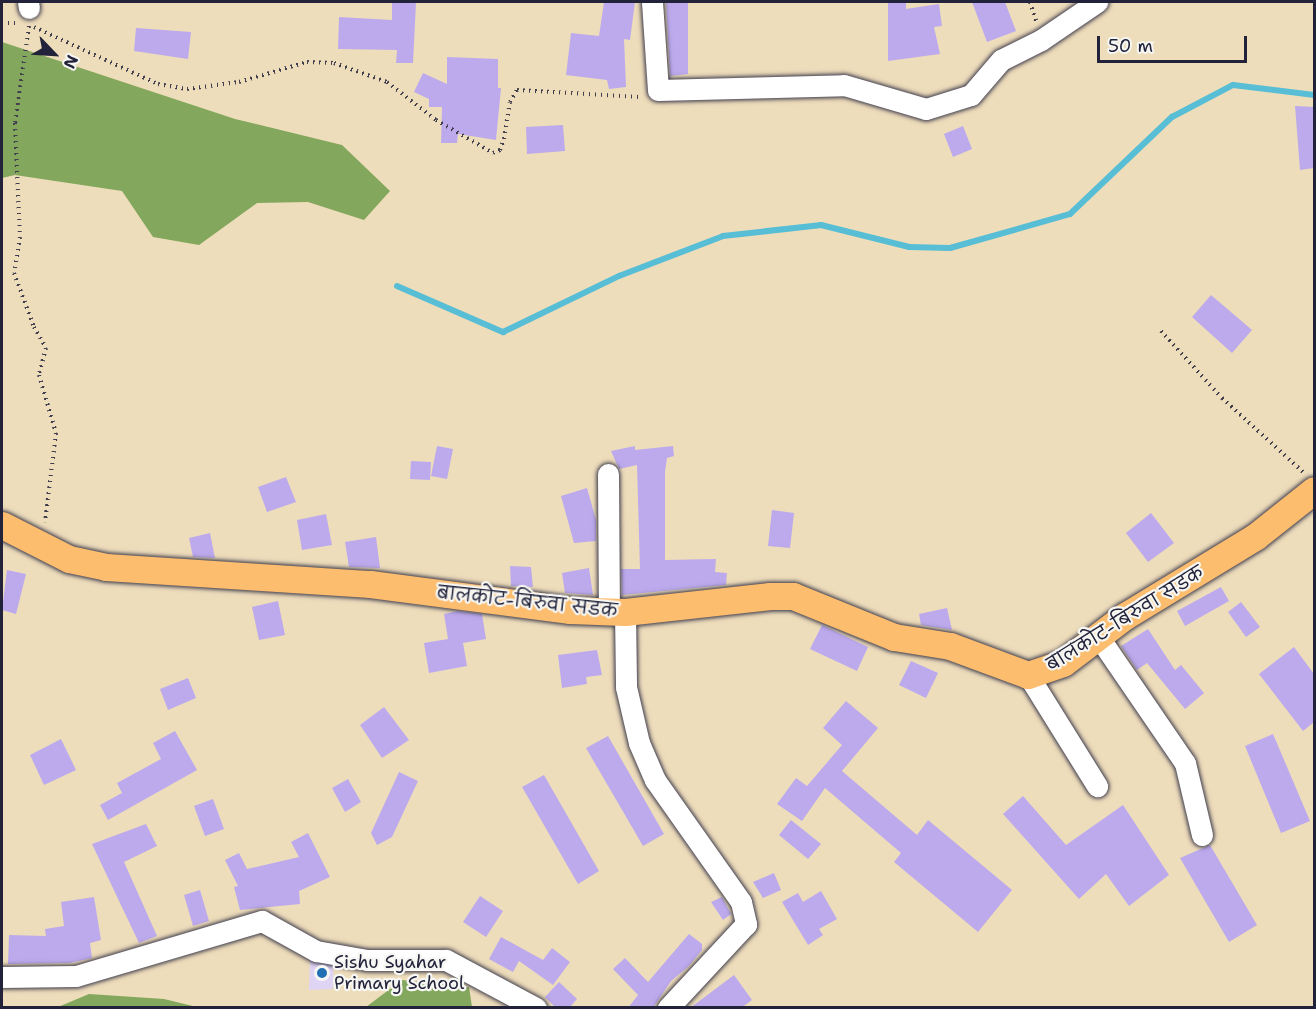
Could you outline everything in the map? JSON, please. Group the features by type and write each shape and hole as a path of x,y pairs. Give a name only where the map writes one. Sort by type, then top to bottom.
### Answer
{"main road":[{"name":"बालकोट-बिरुवा सडक","path":"2,525 69,559 106,567 370,584 617,612 793,596 894,637 950,646 1028,675 1063,663 1166,590 1245,544 1310,482"}],"street":[{"path":"652,2 658,90 844,85 926,109 971,95 1001,60 1041,40 1097,2"},
{"path":"608,474 617,612 626,687 639,743 655,780 741,902 746,924 668,1008"},
{"path":"1098,636 1185,763 1202,835"},
{"path":"1028,675 1097,786"},
{"path":"2,977 76,976 262,921 316,951 367,960 446,960 536,1008"}],"path":[{"path":"28,12 158,84 187,89 239,82 307,62 334,63 387,82 436,120 493,153 500,150 510,102 517,90 635,99 658,90"},
{"path":"2,23 28,12"},
{"path":"28,12 15,123 20,237 14,273 34,327 46,348 39,375 56,433 41,546"},
{"path":"1161,331 1222,398 1310,482"}],"shaded area":[{"name":"Sishu Syahar Primary School","path":"334,956 333,989 309,990 310,957"}],"green space":[{"path":"2,42 235,119 342,145 390,191 364,220 308,202 257,203 199,245 153,237 122,191 15,175 2,178"},
{"path":"402,980 469,987 472,1007 366,1007"},
{"path":"89,994 164,999 197,1007 58,1007"}],"building":[{"path":"392,2 416,3 413,63 396,63 397,50 338,49 339,17 392,20"},
{"path":"604,2 635,2 630,40 624,39 626,87 609,89 607,80 566,75 571,33 599,36"},
{"path":"666,2 688,2 688,74 670,76"},
{"path":"888,2 906,2 906,9 939,4 942,26 934,27 940,54 888,61"},
{"path":"972,2 1005,2 1016,31 987,42"},
{"path":"136,28 191,32 188,59 134,51"},
{"path":"447,57 498,59 498,88 501,88 496,140 458,134 457,143 441,143 442,107 429,107 429,99 414,92 423,73 447,84"},
{"path":"1295,106 1314,107 1314,168 1300,170"},
{"path":"563,125 565,151 527,154 526,127"},
{"path":"963,126 972,149 953,157 944,134"},
{"path":"1211,295 1252,330 1232,353 1192,317"},
{"path":"437,446 453,449 447,479 431,476"},
{"path":"635,446 635,450 673,446 674,456 667,458 665,472 665,560 716,559 715,572 727,573 726,585 622,595 621,569 640,569 637,465 619,469 611,451"},
{"path":"411,461 431,462 430,480 410,479"},
{"path":"286,477 296,502 267,512 258,487"},
{"path":"587,488 596,520 596,541 574,543 561,496"},
{"path":"772,510 794,513 790,548 768,546"},
{"path":"1151,513 1174,543 1148,562 1126,533"},
{"path":"326,514 332,545 302,550 297,520"},
{"path":"210,533 215,558 193,557 189,538"},
{"path":"376,537 380,568 349,567 345,542"},
{"path":"510,566 531,567 533,587 511,586"},
{"path":"589,568 593,595 565,593 562,573"},
{"path":"7,570 26,574 16,614 2,610"},
{"path":"1221,587 1229,601 1185,626 1177,611"},
{"path":"278,601 285,635 259,640 252,607"},
{"path":"1241,602 1260,627 1246,637 1228,612"},
{"path":"947,608 952,630 921,625 919,614"},
{"path":"458,611 482,614 486,639 463,643 467,666 429,673 424,643 448,639 444,614"},
{"path":"822,625 868,647 857,671 810,649"},
{"path":"1148,629 1175,670 1181,665 1204,693 1185,709 1147,663 1137,670 1121,646"},
{"path":"1294,647 1314,674 1314,722 1303,731 1259,674"},
{"path":"597,650 602,675 586,677 587,684 562,688 558,655"},
{"path":"911,661 938,673 926,698 899,685"},
{"path":"188,678 196,698 168,710 160,689"},
{"path":"846,701 878,728 842,771 917,835 928,820 1012,890 978,932 894,862 901,853 825,788 802,821 777,804 796,778 807,786 842,745 823,728"},
{"path":"384,707 409,740 382,758 360,725"},
{"path":"175,731 197,770 108,820 100,805 122,793 117,783 161,759 153,743"},
{"path":"1273,734 1310,821 1281,833 1245,746"},
{"path":"608,736 664,834 643,846 586,748"},
{"path":"61,739 76,770 44,785 30,755"},
{"path":"399,772 418,781 392,837 377,845 371,833"},
{"path":"544,775 599,871 578,884 522,787"},
{"path":"348,779 361,802 345,812 332,788"},
{"path":"1023,796 1066,845 1123,805 1169,875 1129,906 1106,874 1079,899 1003,814"},
{"path":"213,799 224,829 205,836 194,806"},
{"path":"791,820 821,844 808,859 779,835"},
{"path":"146,824 157,846 124,862 157,936 139,943 92,844"},
{"path":"308,833 330,877 299,891 300,904 240,910 234,887 238,886 225,860 239,853 247,869 299,857 291,842"},
{"path":"1210,845 1257,925 1229,942 1180,858"},
{"path":"774,873 781,890 763,898 753,882"},
{"path":"200,890 209,921 193,926 184,895"},
{"path":"821,891 837,919 819,929 823,935 808,945 782,902 798,893 803,902"},
{"path":"480,896 503,911 486,937 463,922"},
{"path":"94,897 101,940 90,943 92,958 70,963 8,964 9,935 46,936 45,929 64,926 61,902"},
{"path":"722,897 731,914 723,920 711,902"},
{"path":"689,934 702,944 702,950 689,966 671,981 653,1008 628,1008 638,995 613,969 625,958 648,982"},
{"path":"501,937 543,960 552,948 570,962 553,985 519,961 513,972 489,959"},
{"path":"734,975 752,1000 741,1008 690,1008"},
{"path":"559,982 577,999 569,1008 556,1008 545,997"}],"waterway":[{"path":"397,286 503,332 619,276 723,236 821,225 909,247 950,248 1070,214 1172,117 1233,85 1314,95"}],"place":[{"name":"Sishu Syahar Primary School","path":"322,973"}]}
